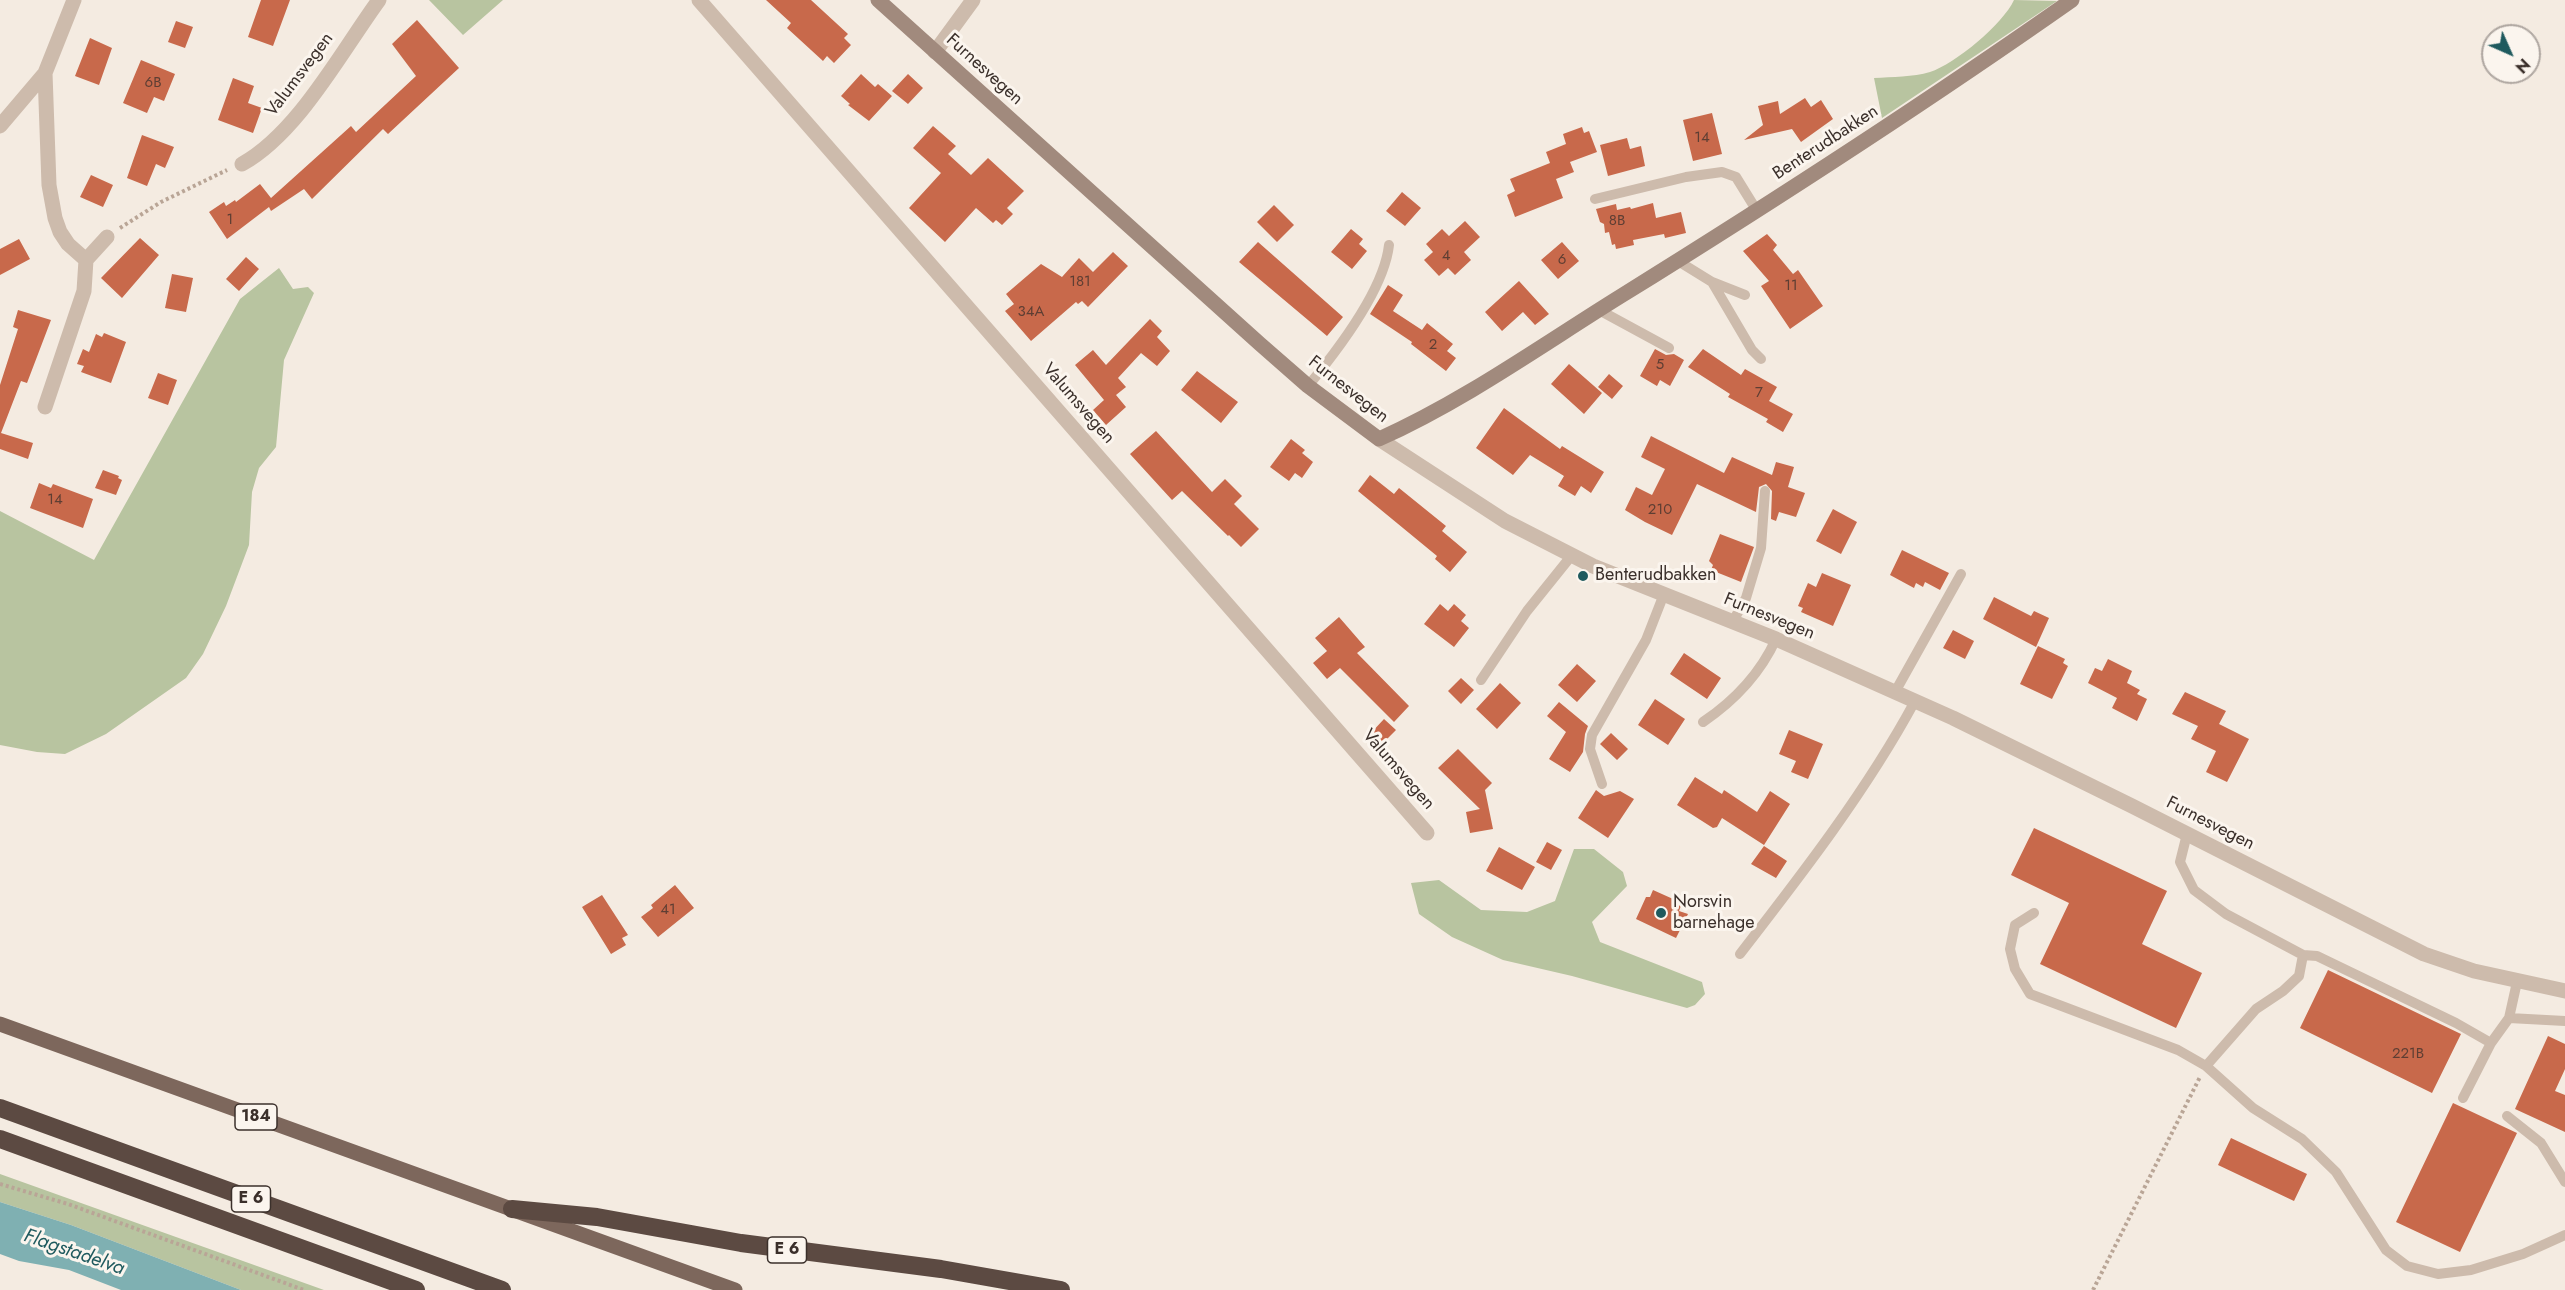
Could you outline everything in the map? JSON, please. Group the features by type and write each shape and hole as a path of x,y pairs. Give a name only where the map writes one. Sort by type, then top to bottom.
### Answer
{"highway":[{"name":"E 6","path":"0,1108 502,1290"},
{"name":"E 6","path":"0,1139 416,1290"},
{"name":"E 6","path":"512,1209 597,1217 741,1243 942,1269 1061,1290"}],"main road":[{"name":"Furnesvegen","path":"878,0 1308,386 1379,439"},
{"name":"Benterudbakken","path":"1379,439 1402,429 1481,384 1757,211 1968,72 2072,0"},
{"name":"184","path":"0,1024 735,1290"}],"street":[{"path":"0,126 45,73 74,0"},
{"name":"Valumsvegen","path":"242,164 272,143 300,111 335,65 379,0"},
{"name":"Valumsvegen","path":"699,0 1427,833"},
{"path":"935,52 973,0"},
{"path":"45,73 49,185 55,218 68,244 86,260"},
{"path":"45,407 84,291 86,260 107,237"},
{"name":"Furnesvegen","path":"1379,439 1505,521 1572,555 1732,623 1776,639 1915,701 2187,834 2424,954 2474,971 2565,992"}],"lane":[{"path":"1595,199 1686,177 1722,172 1736,177 1757,211"},
{"path":"1308,386 1339,345 1381,279 1389,245"},
{"path":"1678,261 1712,282 1745,295"},
{"path":"1712,282 1752,350 1761,359"},
{"path":"1599,310 1669,348"},
{"path":"1732,623 1746,598 1761,548 1766,491"},
{"path":"1481,680 1527,611 1572,555"},
{"path":"1895,692 1961,574"},
{"path":"1602,784 1590,749 1592,735 1646,640 1664,594"},
{"path":"1703,722 1719,711 1749,682 1766,661 1776,639"},
{"path":"1740,954 1789,891 1879,762 1915,701"},
{"path":"2187,834 2180,862 2194,890 2226,914 2303,955 2317,956 2456,1023 2491,1043"},
{"path":"2034,913 2015,925 2010,949 2015,969 2030,994 2178,1050 2206,1066 2253,1108 2302,1139 2336,1172 2386,1250 2407,1266 2438,1274 2471,1270 2523,1254 2565,1235"},
{"path":"2206,1066 2256,1009 2283,991 2299,976 2303,955"},
{"path":"2463,1098 2491,1043 2509,1018 2517,982"},
{"path":"2509,1018 2565,1022"},
{"path":"2507,1116 2541,1143 2565,1182"}],"path":[{"path":"107,237 161,202 242,164"},
{"path":"2093,1290 2206,1066"},
{"path":"0,1184 68,1204 304,1290"}],"green space":[{"path":"429,0 503,0 463,35"},
{"path":"2014,0 2057,1 1882,118 1874,78 1917,75 1940,68 1965,52 1989,31"},
{"path":"279,268 293,289 308,287 314,293 284,360 276,447 259,468 252,492 249,545 226,606 203,654 186,678 106,734 65,754 37,752 0,745 0,511 94,560 240,299"},
{"path":"1574,849 1594,849 1623,872 1627,886 1592,922 1600,942 1702,982 1705,994 1695,1005 1687,1008 1572,976 1503,960 1452,937 1419,914 1411,883 1439,880 1481,910 1527,912 1555,901"},
{"path":"0,1174 324,1290 241,1290 71,1225 0,1202"}],"water":[{"name":"Flagstadelva","path":"0,1202 71,1225 241,1290 121,1290 69,1270 19,1261 0,1254"}],"building":[{"path":"261,0 290,0 273,46 248,37"},
{"path":"766,0 811,0 848,34 844,38 851,45 834,63 827,56 823,61 787,28 791,23"},
{"path":"417,20 459,68 388,134 383,129 312,199 304,189 271,211 269,207 227,239 209,212 224,202 226,206 235,200 236,202 260,184 271,198 351,126 356,132 416,76 392,44"},
{"path":"176,21 193,27 185,48 168,42"},
{"path":"90,38 112,48 99,85 75,76"},
{"path":"141,60 175,74 164,101 154,97 147,113 123,103"},
{"path":"861,74 875,87 878,84 892,96 869,121 848,105 850,104 841,96"},
{"path":"908,74 923,88 908,104 892,91"},
{"path":"233,78 254,86 248,103 262,108 253,133 218,120"},
{"path":"1805,98 1811,107 1821,100 1833,119 1801,142 1792,129 1744,140 1763,125 1758,106 1778,101 1780,114"},
{"path":"1712,113 1722,154 1693,161 1683,120"},
{"path":"933,126 956,146 948,154 971,175 988,158 1024,191 1007,208 1013,214 1002,225 996,220 993,223 976,208 945,242 909,208 941,173 913,148"},
{"path":"1582,127 1584,133 1589,131 1597,152 1570,162 1574,172 1556,179 1563,198 1515,217 1507,195 1515,191 1510,179 1550,163 1546,152 1566,144 1563,134"},
{"path":"142,135 174,147 165,168 156,164 147,186 127,178"},
{"path":"1627,138 1630,149 1641,146 1645,166 1608,176 1600,145"},
{"path":"91,175 113,185 103,207 80,197"},
{"path":"1402,192 1421,208 1405,226 1386,211"},
{"path":"1653,203 1656,218 1681,212 1686,233 1665,238 1664,234 1633,240 1634,245 1616,249 1615,244 1612,245 1609,232 1605,233 1604,224 1600,222 1596,209 1616,204 1617,210 1630,207 1631,209"},
{"path":"1274,205 1294,225 1277,242 1257,222"},
{"path":"1465,221 1480,237 1464,252 1471,260 1455,275 1448,268 1439,276 1424,260 1433,252 1426,244 1442,229 1449,236"},
{"path":"1351,229 1363,239 1359,244 1367,251 1352,269 1331,252"},
{"path":"1767,234 1777,245 1773,250 1793,274 1798,270 1823,306 1790,329 1761,286 1769,281 1743,251"},
{"path":"140,238 159,255 122,298 101,278"},
{"path":"19,239 30,259 0,275 0,249"},
{"path":"1258,242 1343,317 1327,336 1239,262"},
{"path":"1562,242 1579,261 1558,279 1541,260"},
{"path":"1113,252 1128,266 1088,307 1082,301 1078,304 1076,302 1031,341 1005,311 1014,304 1006,294 1041,264 1062,277 1079,258 1093,272"},
{"path":"246,257 259,269 239,291 226,279"},
{"path":"172,274 193,278 186,312 165,308"},
{"path":"1519,281 1549,314 1535,325 1523,312 1502,331 1485,312"},
{"path":"1388,285 1403,295 1393,311 1422,330 1427,323 1453,344 1447,351 1456,358 1446,371 1411,344 1412,342 1370,314"},
{"path":"18,310 51,320 27,383 21,381 1,433 33,443 28,459 0,449 0,385 18,329 13,327"},
{"path":"1150,319 1162,331 1157,337 1170,351 1157,366 1141,353 1118,378 1126,387 1116,395 1126,407 1106,425 1093,410 1104,400 1075,365 1093,350 1106,365"},
{"path":"104,333 126,342 111,383 81,372 84,366 77,364 83,349 89,352 96,334 102,337"},
{"path":"1655,349 1666,355 1674,354 1684,360 1670,386 1660,380 1657,386 1640,376"},
{"path":"1703,349 1741,375 1745,369 1777,387 1769,401 1793,414 1783,432 1766,422 1768,419 1728,397 1730,394 1688,367"},
{"path":"1569,364 1602,393 1584,414 1551,384"},
{"path":"1197,371 1238,402 1221,423 1181,390"},
{"path":"158,373 177,380 168,405 148,398"},
{"path":"1609,374 1623,386 1612,399 1598,387"},
{"path":"1504,408 1560,449 1562,446 1604,472 1591,493 1581,486 1575,496 1558,486 1564,476 1530,455 1513,475 1476,448"},
{"path":"1156,431 1212,492 1225,479 1242,496 1234,504 1259,529 1241,547 1182,491 1172,500 1130,454"},
{"path":"1651,436 1724,473 1732,457 1772,475 1776,462 1794,467 1788,487 1805,493 1796,517 1779,512 1776,521 1771,519 1772,491 1766,484 1759,487 1756,512 1697,484 1672,535 1645,522 1625,510 1636,487 1652,495 1665,469 1641,457"},
{"path":"1291,439 1305,450 1302,453 1313,462 1302,478 1295,473 1289,481 1270,467"},
{"path":"103,470 119,476 118,478 122,480 116,495 95,488"},
{"path":"1370,475 1394,494 1399,488 1446,526 1442,531 1467,552 1450,572 1435,559 1437,556 1358,491"},
{"path":"39,483 51,488 53,484 93,499 83,528 30,508"},
{"path":"1833,509 1857,522 1841,554 1816,541"},
{"path":"1720,534 1754,547 1741,582 1711,570 1713,565 1709,561"},
{"path":"1902,550 1949,573 1940,590 1925,582 1923,587 1916,583 1914,588 1890,575"},
{"path":"1822,573 1851,585 1833,626 1801,612 1803,608 1798,606 1808,583 1816,587"},
{"path":"1994,597 2031,616 2034,611 2049,618 2036,647 1983,619"},
{"path":"1440,604 1448,611 1454,604 1466,615 1461,621 1469,628 1454,647 1424,624"},
{"path":"1339,617 1365,647 1357,653 1409,706 1394,722 1340,668 1327,679 1313,663 1327,651 1315,638"},
{"path":"1953,630 1974,641 1965,659 1943,648"},
{"path":"2038,646 2065,659 2063,663 2068,666 2052,699 2020,684"},
{"path":"1684,653 1721,678 1707,699 1670,674"},
{"path":"2108,659 2132,671 2127,683 2140,690 2137,694 2147,699 2137,721 2112,708 2117,698 2088,683 2095,668 2102,671"},
{"path":"1577,664 1596,681 1577,702 1558,685"},
{"path":"1461,678 1474,690 1461,704 1448,691"},
{"path":"1500,683 1521,703 1497,729 1476,709"},
{"path":"2185,692 2226,711 2219,724 2249,739 2227,782 2206,772 2216,751 2191,739 2198,726 2172,714"},
{"path":"1655,699 1685,719 1668,745 1638,725"},
{"path":"1559,702 1588,726 1583,752 1570,772 1549,759 1566,732 1547,716"},
{"path":"1384,719 1396,730 1381,745 1370,734"},
{"path":"1789,730 1823,744 1808,779 1791,772 1796,761 1779,754"},
{"path":"1611,733 1628,749 1617,760 1600,744"},
{"path":"1458,749 1492,783 1485,790 1493,829 1470,833 1466,812 1480,809 1438,768"},
{"path":"1695,777 1722,794 1724,790 1757,812 1770,791 1790,804 1764,845 1722,818 1717,827 1713,828 1677,805"},
{"path":"1596,790 1604,796 1620,791 1634,799 1608,838 1578,818"},
{"path":"2034,828 2167,891 2142,944 2202,973 2176,1028 2040,964 2069,903 2011,875"},
{"path":"1547,842 1562,850 1551,870 1536,862"},
{"path":"1764,846 1787,861 1776,878 1751,864"},
{"path":"1499,847 1535,867 1522,890 1486,871"},
{"path":"675,885 694,908 658,937 641,917 653,908 651,905"},
{"path":"1653,890 1682,903 1679,911 1688,914 1676,938 1636,919 1646,897 1650,897"},
{"path":"602,895 628,935 622,938 626,945 611,954 582,907"},
{"path":"2328,970 2461,1034 2432,1093 2300,1028"},
{"path":"2548,1036 2565,1044 2565,1069 2555,1091 2565,1095 2565,1132 2515,1109"},
{"path":"2453,1103 2517,1133 2460,1252 2396,1222"},
{"path":"2231,1138 2307,1174 2294,1201 2218,1165"}],"place":[{"name":"Benterudbakken","path":"1583,576"},
{"name":"Norsvin barnehage","path":"1661,913"}]}
